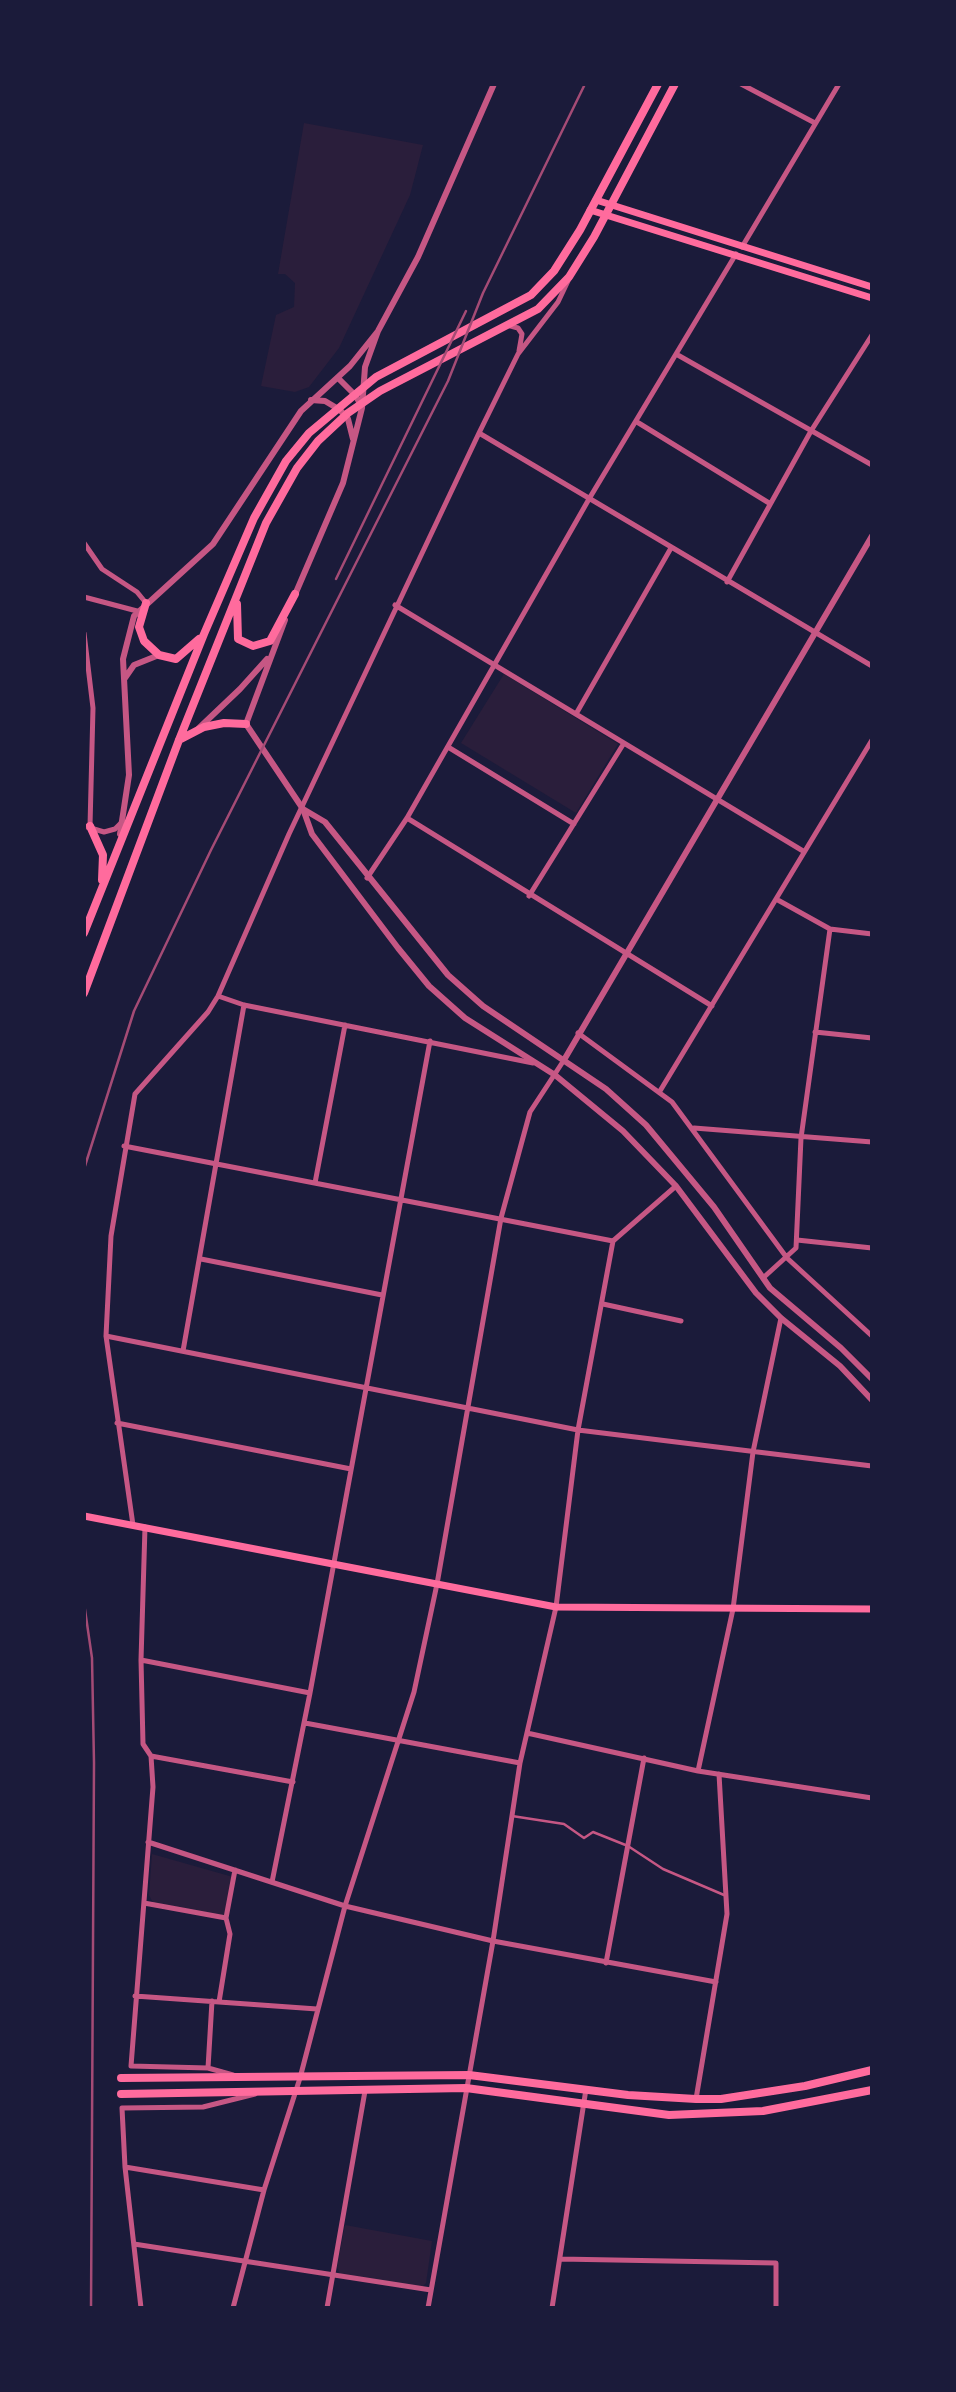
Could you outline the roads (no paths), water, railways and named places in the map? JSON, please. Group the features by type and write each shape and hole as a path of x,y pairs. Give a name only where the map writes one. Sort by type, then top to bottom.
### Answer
{"main road":[{"path":"85,929 254,518 286,461 309,433 341,403 376,377 531,295 554,271 590,211 658,84"},
{"path":"84,993 239,589 266,523 296,468 318,441 348,414 380,391 537,309 569,277 605,216 675,84"},
{"path":"596,200 872,287"},
{"path":"590,211 872,298"},
{"path":"239,589 236,631 238,639 253,646 270,641 295,594"},
{"path":"146,603 139,627 144,641 159,655 176,659 204,635"},
{"path":"179,740 194,732 224,723 246,724"},
{"path":"87,826 103,855 102,886"},
{"path":"84,1516 556,1607 872,1609"},
{"path":"121,2078 469,2075 586,2089 721,2099 805,2086 872,2070"},
{"path":"121,2094 255,2094 296,2090 466,2088 669,2115 707,2115 788,2108 872,2090"}],"street":[{"path":"494,84 418,257 378,331 365,367 362,408 343,483 295,594 246,724 303,809 312,835 429,986 466,1018 555,1075 623,1131 676,1186 756,1293 781,1318 840,1366 872,1400"},
{"path":"741,84 815,123"},
{"path":"742,247 839,84"},
{"path":"367,878 407,818 589,499 736,254"},
{"path":"130,1524 106,1336 111,1237 124,1146 135,1094 208,1012 218,996 289,834 303,809 395,605 518,354 558,302 569,277"},
{"path":"507,325 517,328 522,334 518,354"},
{"path":"117,850 129,775 123,659 136,614 213,544 277,444 311,400 338,377 378,331"},
{"path":"727,582 811,430 872,335"},
{"path":"676,354 872,465"},
{"path":"338,377 356,396 362,408"},
{"path":"311,400 325,401 340,410 348,419 353,442"},
{"path":"637,422 769,503"},
{"path":"479,433 813,634 872,666"},
{"path":"233,2308 264,2190 300,2078 345,1906 414,1692 437,1584 501,1218 530,1112 564,1060 872,536"},
{"path":"84,543 102,569 114,580 137,592 146,603"},
{"path":"576,714 671,548"},
{"path":"84,597 136,614"},
{"path":"395,605 803,851"},
{"path":"84,633 93,708 87,826 99,831 111,831 124,818"},
{"path":"194,732 240,690 271,654"},
{"path":"124,685 134,665 159,655"},
{"path":"660,1091 872,740"},
{"path":"529,896 624,743"},
{"path":"448,747 574,824"},
{"path":"303,809 325,822 367,878 448,975 483,1006 606,1089 646,1125 714,1207 762,1278 872,1379"},
{"path":"407,818 529,896 628,952 712,1006"},
{"path":"776,898 830,929 872,934"},
{"path":"762,1278 788,1258 797,1240 801,1138 830,929"},
{"path":"218,996 244,1005 534,1063"},
{"path":"183,1351 244,1005"},
{"path":"315,1183 345,1025"},
{"path":"815,1032 872,1038"},
{"path":"578,1033 660,1091 693,1128 760,1226 788,1258 872,1336"},
{"path":"272,1882 310,1693 382,1295 403,1200 430,1041"},
{"path":"693,1128 872,1142"},
{"path":"124,1146 613,1241"},
{"path":"428,2308 493,1941 520,1763 556,1607 578,1430 613,1241 676,1186"},
{"path":"797,1240 872,1248"},
{"path":"201,1259 382,1295"},
{"path":"603,1304 681,1321"},
{"path":"698,1771 733,1609 753,1452 781,1318"},
{"path":"106,1336 578,1430 872,1466"},
{"path":"117,1423 351,1469"},
{"path":"145,1527 141,1660 143,1744 151,1756 153,1787 131,2066 208,2068 242,2079"},
{"path":"141,1660 310,1693"},
{"path":"304,1723 520,1763"},
{"path":"527,1733 698,1771 872,1798"},
{"path":"151,1756 293,1782"},
{"path":"606,1963 644,1758"},
{"path":"696,2099 727,1914 719,1774"},
{"path":"148,1842 345,1906 493,1941 716,1982"},
{"path":"208,2068 216,2002 230,1934 226,1918 235,1870"},
{"path":"144,1903 226,1918"},
{"path":"135,1996 317,2009"},
{"path":"552,2308 586,2089"},
{"path":"327,2308 365,2091"},
{"path":"141,2308 125,2167 122,2108 203,2107 255,2094"},
{"path":"125,2167 264,2190"},
{"path":"134,2244 431,2290"},
{"path":"560,2259 776,2263 776,2308"}],"lane":[{"path":"511,1816 564,1824 584,1838 593,1832 628,1846 663,1869 727,1897"}],"railway":[{"path":"84,1169 134,1011 211,850 448,381 483,293 585,84"},
{"path":"336,579 466,311"},
{"path":"84,1603 92,1658 94,1763 91,2308"}]}
